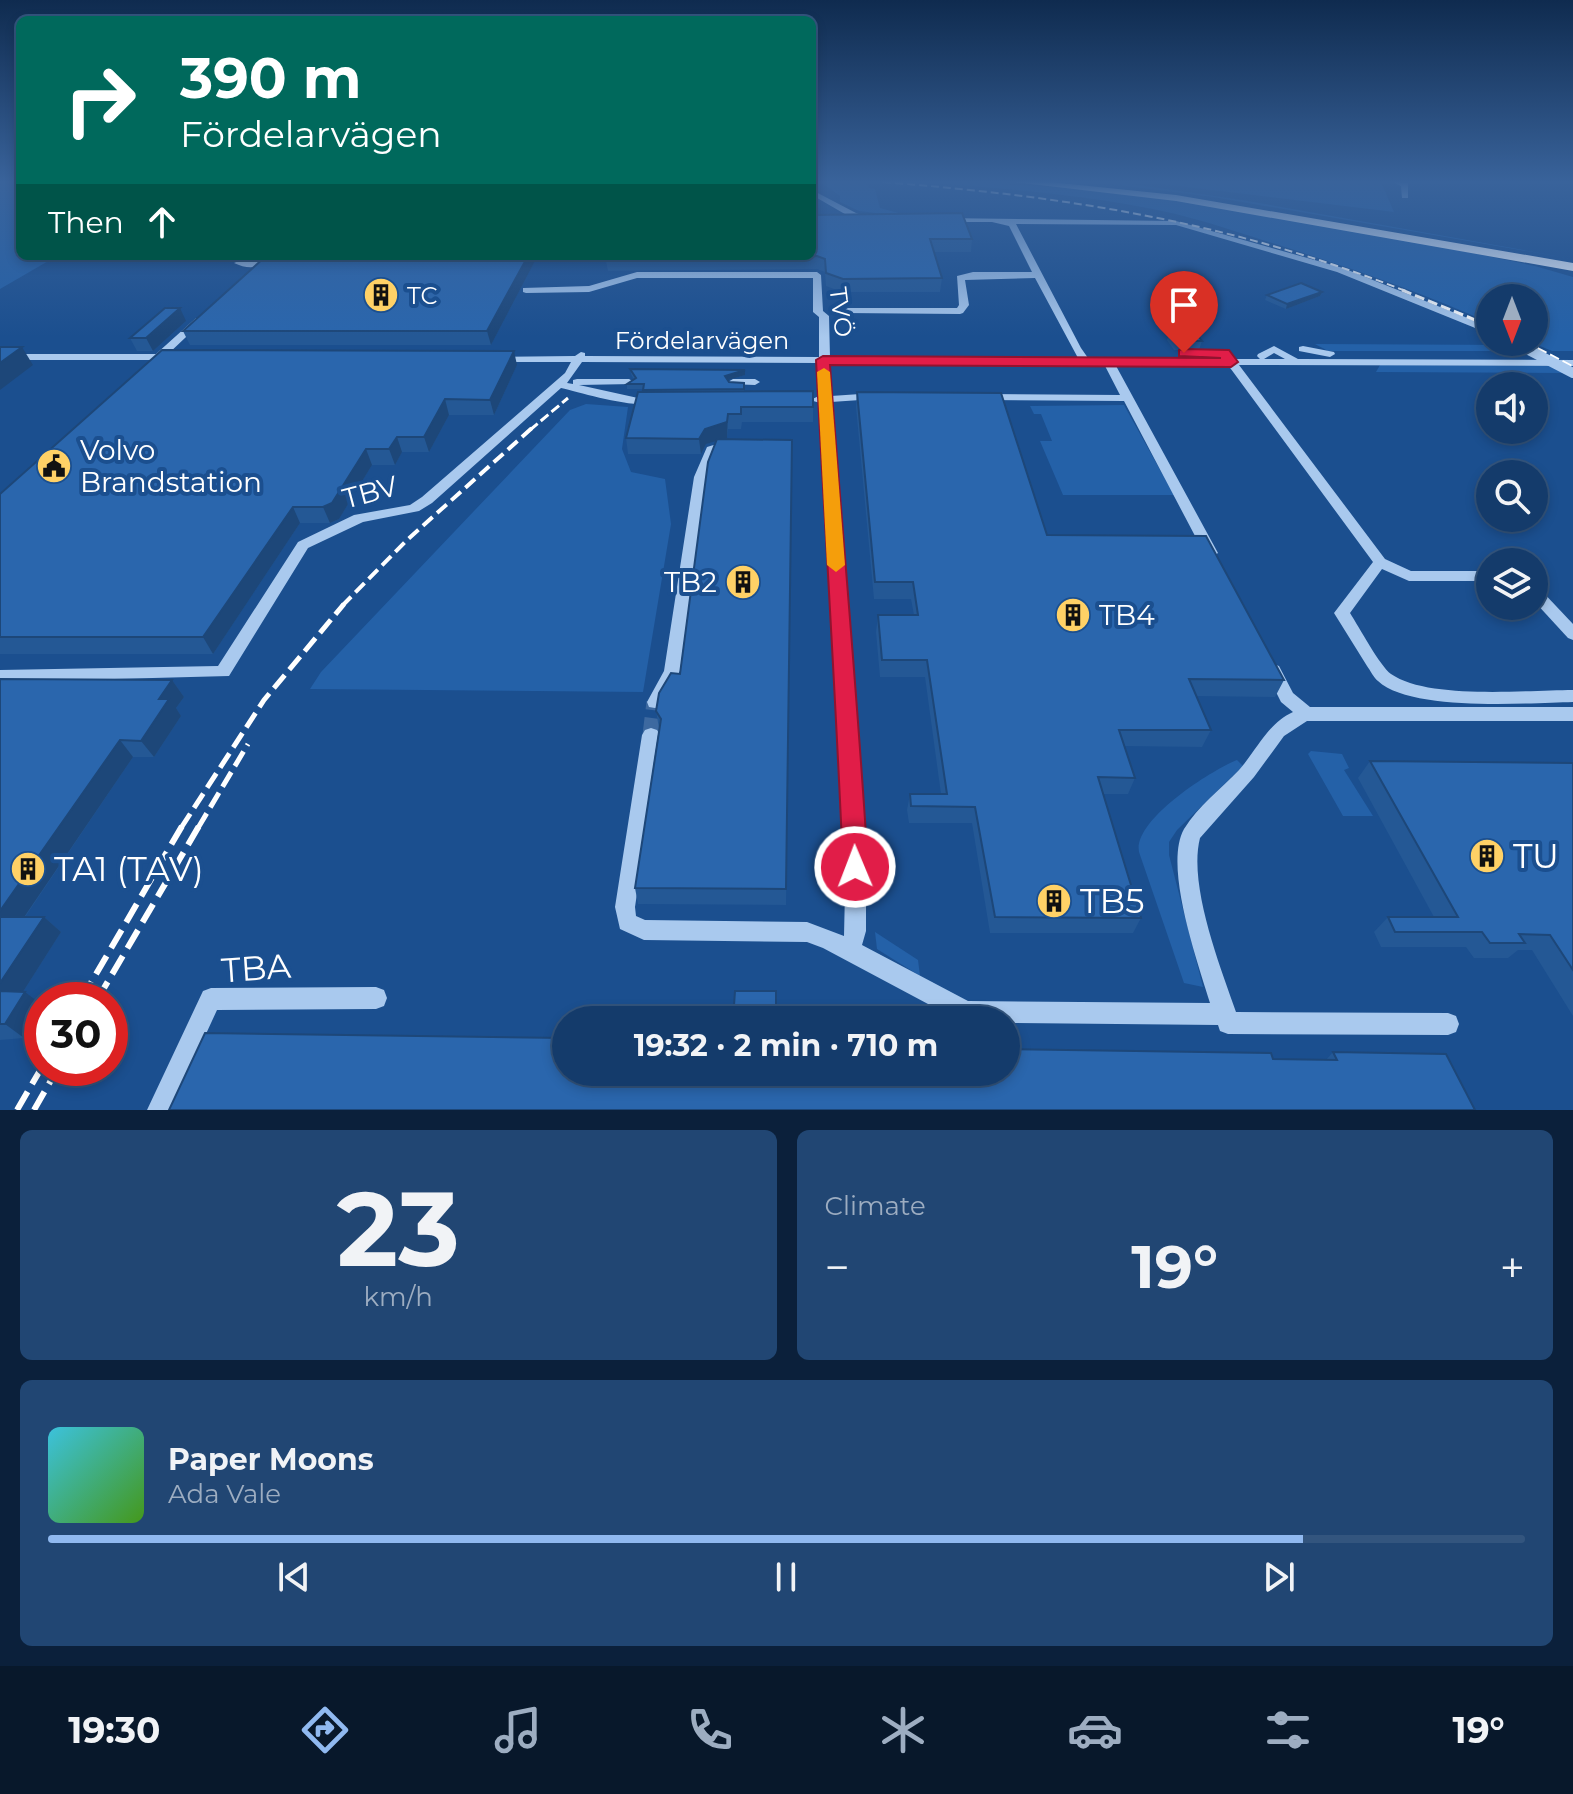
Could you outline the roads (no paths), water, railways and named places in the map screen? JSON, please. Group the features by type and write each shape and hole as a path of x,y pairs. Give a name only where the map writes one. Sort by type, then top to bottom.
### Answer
{"main road":[{"path":"1381,234 1573,264"},
{"path":"1407,234 1573,264"},
{"path":"1457,247 1573,274"}],"street":[{"path":"1018,234 1082,357"},
{"path":"1214,234 1340,270 1476,325"},
{"path":"243,260 246,277 269,260"},
{"name":"TVÖ","path":"526,290 589,289 637,275 817,275 818,312 824,314 825,400 856,846 856,931 849,952"},
{"path":"848,311 960,311 964,305 960,278 973,275 1041,280"},
{"path":"148,367 210,310"},
{"path":"1227,358 1264,354 1573,356"},
{"path":"1227,358 1264,354"},
{"path":"1284,356 1302,355 1321,363"},
{"name":"TBV","path":"0,676 223,672 303,545 359,518 414,508 560,383 581,356"},
{"path":"1082,357 1108,362 1350,356"},
{"path":"1540,356 1573,373"},
{"path":"0,357 176,357"},
{"name":"Fördelarvägen","path":"491,357 1082,357"},
{"path":"1082,357 1227,358 1321,363 1573,363"},
{"path":"1227,358 1380,562 1409,576 1476,576"},
{"path":"1108,362 1216,563"},
{"path":"560,383 629,382"},
{"path":"733,382 755,382"},
{"path":"560,383 638,401 666,401"},
{"path":"806,400 887,396"},
{"path":"966,397 1127,398"},
{"path":"478,467 509,425"},
{"path":"655,702 672,671 700,477 711,450 736,442 751,442"},
{"path":"1380,562 1342,613 1383,677 1426,694 1573,696"},
{"path":"1548,607 1573,634"},
{"path":"1266,657 1287,697 1306,714"},
{"path":"1227,1019 1200,932 1184,856 1190,835 1256,762 1275,731 1290,719 1306,714 1573,714"},
{"path":"651,735 625,907 627,922 644,930 807,932 966,1012 1448,1024"},
{"name":"TBA","path":"159,1110 211,999 376,998"}],"tunnel":[{"path":"651,735 655,702"}],"railway":[{"path":"1228,234 1278,247 1408,292"},
{"path":"1402,290 1476,320"},
{"path":"1548,354 1573,367"},
{"path":"530,430 568,398"},
{"path":"342,606 407,540 532,428"},
{"path":"181,828 264,700 344,604"},
{"path":"198,828 248,744"},
{"path":"91,982 182,826"},
{"path":"108,982 199,826"},
{"path":"17,1110 31,1086"},
{"path":"34,1110 48,1086"}],"place":[{"name":"TC","path":"381,295"},
{"name":"Volvo Brandstation","path":"54,466"},
{"name":"TB2","path":"743,582"},
{"name":"TB4","path":"1073,615"},
{"name":"TU","path":"1487,856"},
{"name":"TA1 (TAV)","path":"28,869"},
{"name":"TB5","path":"1054,901"}]}
